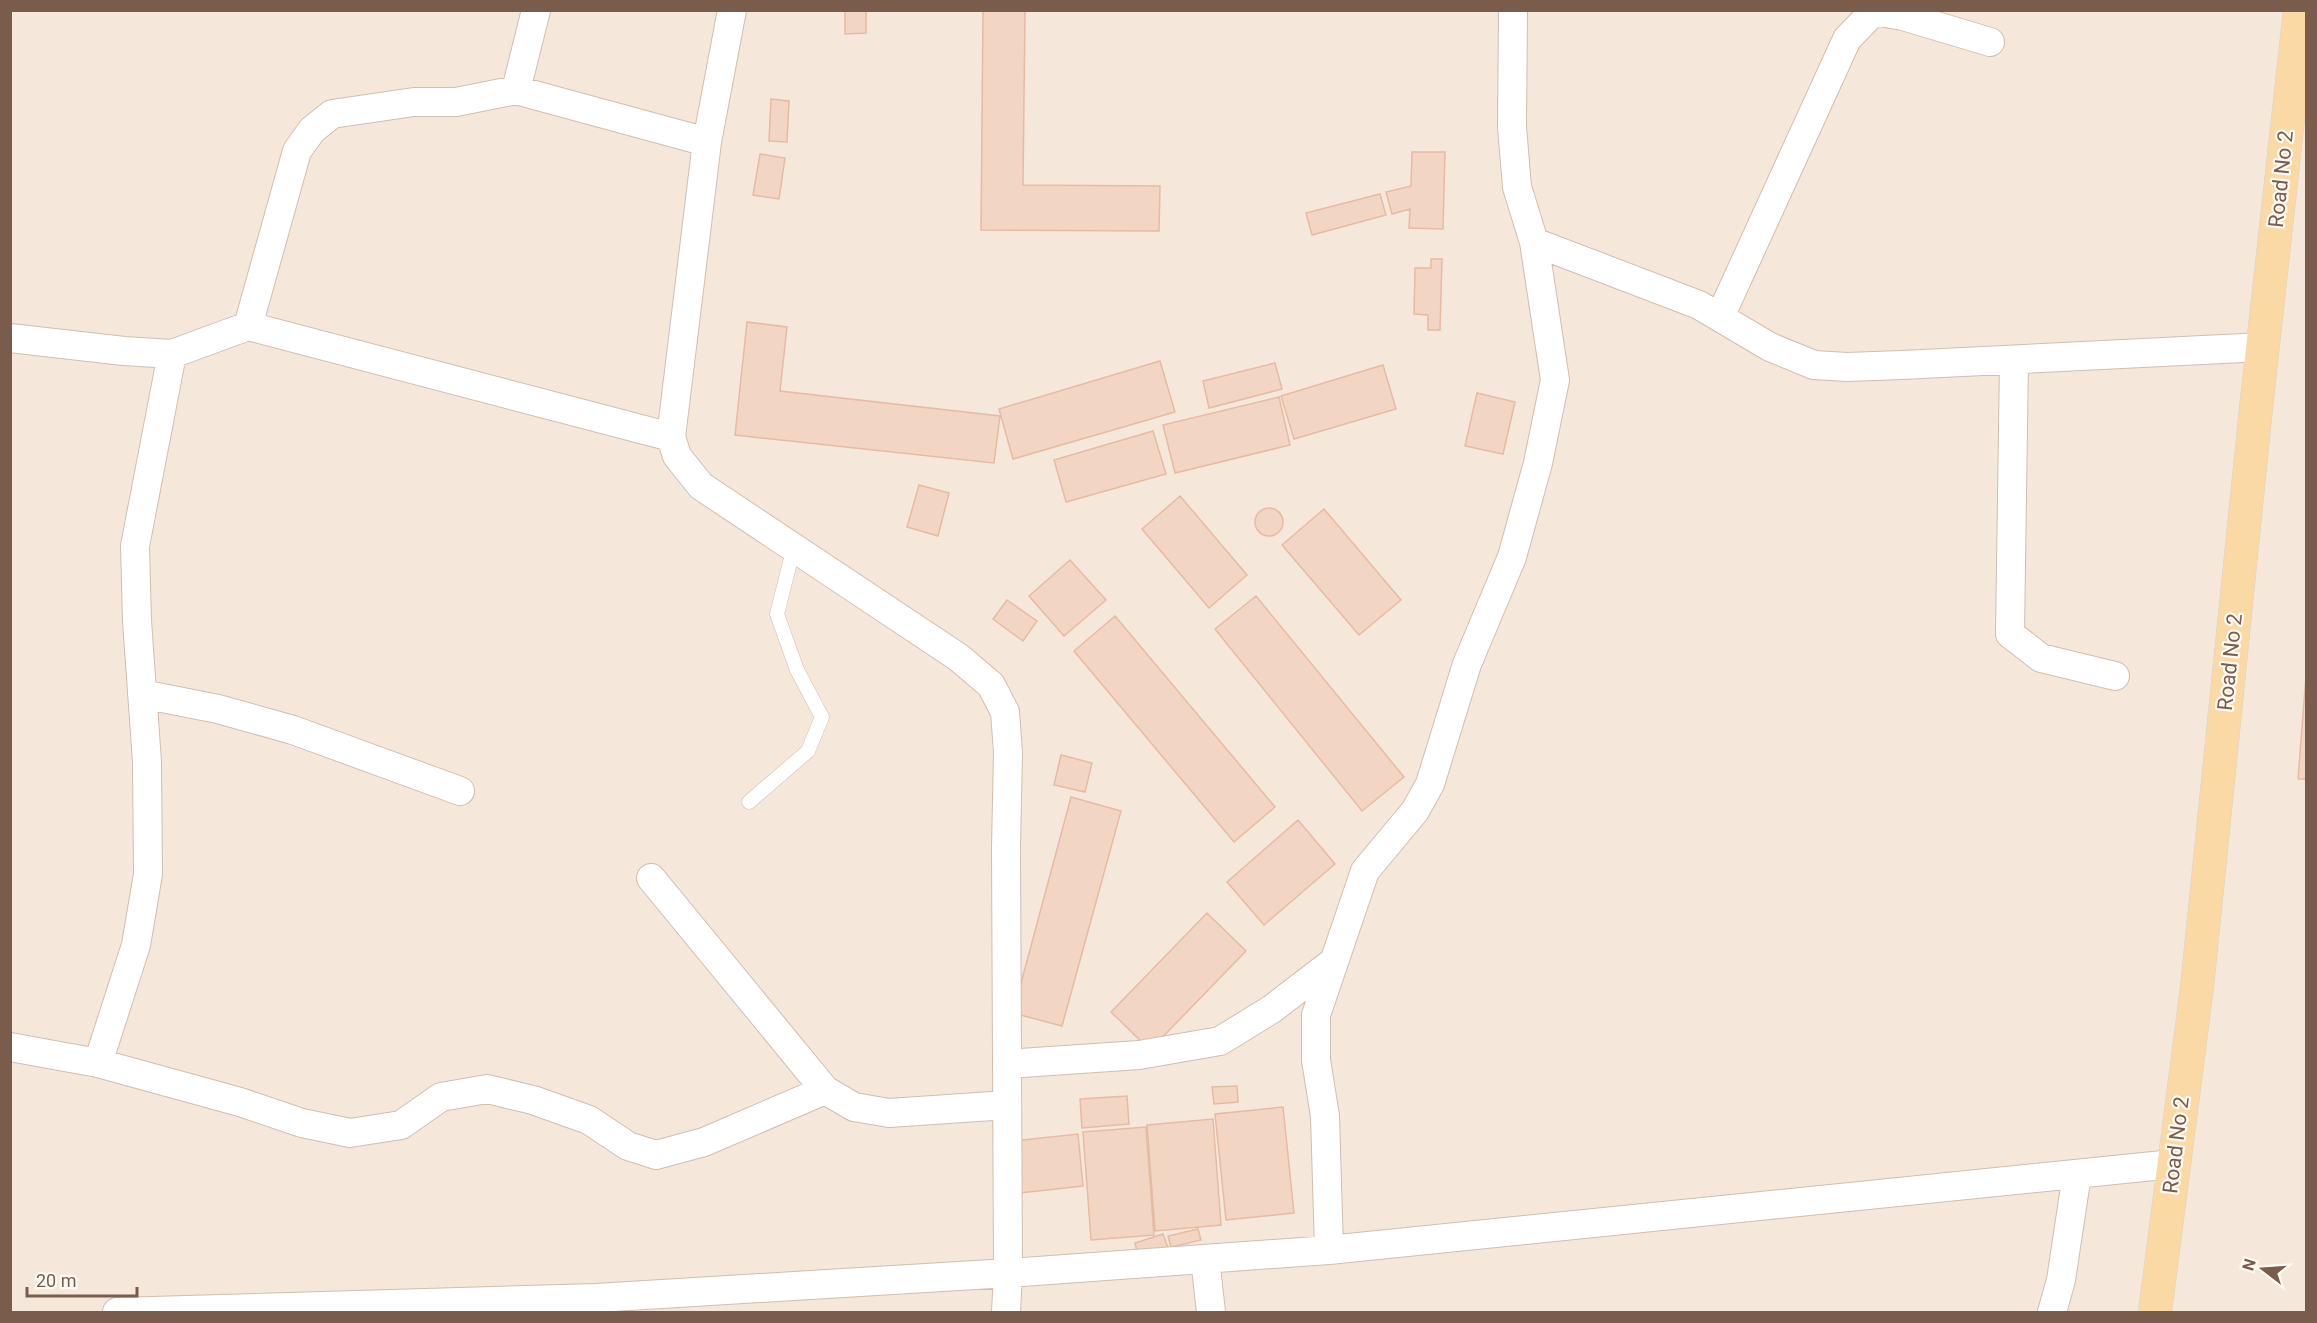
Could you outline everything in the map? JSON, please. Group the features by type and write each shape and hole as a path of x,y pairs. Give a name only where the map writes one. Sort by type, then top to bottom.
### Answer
{"main road":[{"name":"Road No 2","path":"2155,1312 2197,987 2300,10"}],"street":[{"path":"516,90 536,10"},
{"path":"732,10 707,142 671,437 677,456 701,486 958,657 991,685 1005,712 1008,752 1006,848 1008,1273 1006,1312"},
{"path":"1329,1250 1325,1116 1316,1060 1316,1015 1365,871 1415,811 1430,784 1467,664 1512,557 1535,474 1555,380 1534,242 1517,187 1512,127 1513,10"},
{"path":"1720,317 1847,39 1874,11 1903,16 1990,42"},
{"path":"248,327 297,151 312,130 332,114 414,102 456,102 516,90 707,142"},
{"path":"1534,242 1655,286 1699,305 1770,347 1814,364 1847,367 2263,346"},
{"path":"10,338 172,354 248,327 671,437"},
{"path":"98,1063 136,945 148,874 147,762 137,621 135,546 172,354"},
{"path":"2014,360 2010,634 2041,658 2115,676"},
{"path":"142,694 218,709 293,730 460,790"},
{"path":"651,878 825,1090 854,1107 889,1113 1007,1105"},
{"path":"1007,1064 1139,1055 1220,1041 1272,1009 1333,962"},
{"path":"10,1047 98,1063 240,1102 302,1123 350,1133 401,1125 441,1097 487,1089 533,1100 589,1120 628,1146 656,1155 704,1142 825,1090"},
{"path":"117,1312 596,1298 1205,1259 1329,1250 2173,1164"},
{"path":"2052,1312 2061,1280 2078,1174"},
{"path":"1205,1259 1212,1312"}],"lane":[{"path":"749,802 807,751 822,717 797,670 777,614 794,547"}],"shaded area":[{"path":"11,11 2306,11 2306,1312 11,1312"}],"building":[{"path":"845,10 866,10 866,33 845,34"},
{"path":"983,10 1025,10 1023,185 1160,186 1159,231 981,230"},
{"path":"771,99 789,101 787,142 769,141"},
{"path":"1412,152 1445,152 1443,229 1409,228 1410,209 1392,214 1386,192 1411,186"},
{"path":"760,154 785,158 779,199 753,195"},
{"path":"1380,194 1386,215 1312,235 1306,213"},
{"path":"1431,259 1442,259 1440,330 1428,330 1428,315 1414,314 1415,268 1431,268"},
{"path":"747,322 787,327 780,391 1000,416 994,463 735,435"},
{"path":"1160,361 1175,412 1013,459 999,409"},
{"path":"1275,363 1282,389 1209,408 1203,381"},
{"path":"1383,365 1396,409 1294,439 1281,396"},
{"path":"1477,393 1515,402 1503,454 1465,446"},
{"path":"1279,397 1290,445 1175,473 1163,425"},
{"path":"1153,431 1166,474 1066,502 1054,460"},
{"path":"919,485 949,493 938,536 907,527"},
{"path":"1180,496 1247,575 1209,608 1142,529"},
{"path":"1269,508 1279,512 1283,522 1279,532 1269,536 1259,532 1255,522 1259,512"},
{"path":"1324,509 1401,600 1359,635 1282,545"},
{"path":"1070,560 1106,600 1064,636 1029,596"},
{"path":"1256,596 1404,777 1362,811 1215,629"},
{"path":"1007,600 1037,621 1023,641 993,619"},
{"path":"1115,616 1275,807 1234,842 1074,651"},
{"path":"2306,676 2306,779 2298,779"},
{"path":"1061,755 1092,763 1085,792 1054,785"},
{"path":"1071,797 1121,811 1062,1026 1013,1013"},
{"path":"1298,820 1335,864 1264,925 1227,882"},
{"path":"1207,913 1246,951 1150,1050 1111,1012"},
{"path":"1237,1086 1238,1102 1214,1104 1212,1087"},
{"path":"1127,1096 1129,1124 1082,1128 1080,1099"},
{"path":"1283,1107 1294,1213 1226,1220 1215,1114"},
{"path":"1213,1119 1221,1225 1155,1231 1147,1125"},
{"path":"1146,1127 1154,1235 1091,1240 1083,1132"},
{"path":"1078,1134 1083,1186 1020,1193 1014,1141"},
{"path":"1198,1229 1201,1240 1171,1247 1168,1236"},
{"path":"1163,1234 1168,1248 1138,1257 1135,1243"}]}
